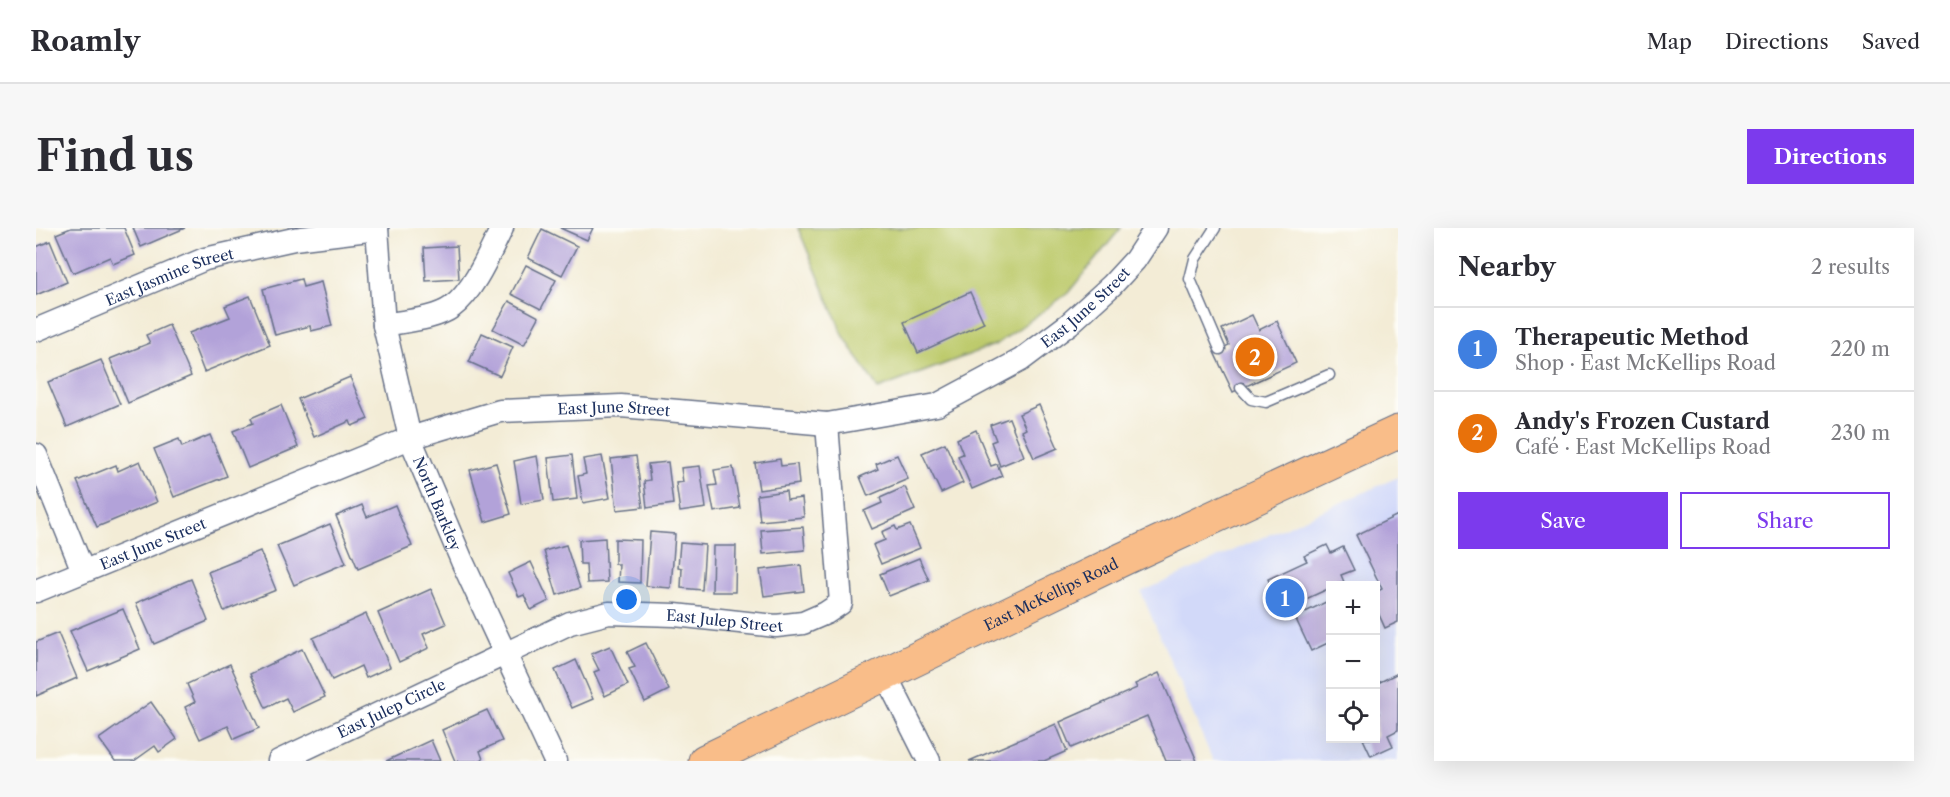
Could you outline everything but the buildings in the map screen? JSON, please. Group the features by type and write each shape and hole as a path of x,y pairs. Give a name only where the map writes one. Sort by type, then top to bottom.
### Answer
{"main road":[{"name":"East McKellips Road","path":"705,761 1123,559 1398,432"}],"street":[{"name":"North Barkley","path":"377,228 384,325 410,438 504,656 555,761"},
{"name":"East Jasmine Street","path":"36,330 205,259 294,238 377,228"},
{"path":"384,325 428,316 452,308 468,291 502,228"},
{"name":"East June Street","path":"36,591 410,438 500,411 621,406 827,424 937,405 1021,360 1069,324 1112,285 1135,260 1156,228"},
{"name":"East Julep Street","path":"504,656 570,623 609,613 675,615 776,626 802,623 826,613 841,603 827,424"},
{"path":"36,455 83,571"},
{"name":"East Julep Circle","path":"279,761 504,656"},
{"path":"885,674 929,761"}],"lane":[{"path":"1215,228 1196,259 1190,279 1220,349"},
{"path":"1240,388 1251,399 1266,402 1329,375"}],"shaded area":[{"path":"1398,477 1398,761 1213,761 1141,592"}],"green space":[{"path":"798,228 1121,228 1068,293 997,344 878,389 843,335"}],"place":[{"name":"Andy's Frozen Custard","path":"1255,357"},
{"name":"Therapeutic Method","path":"1285,598"}]}
